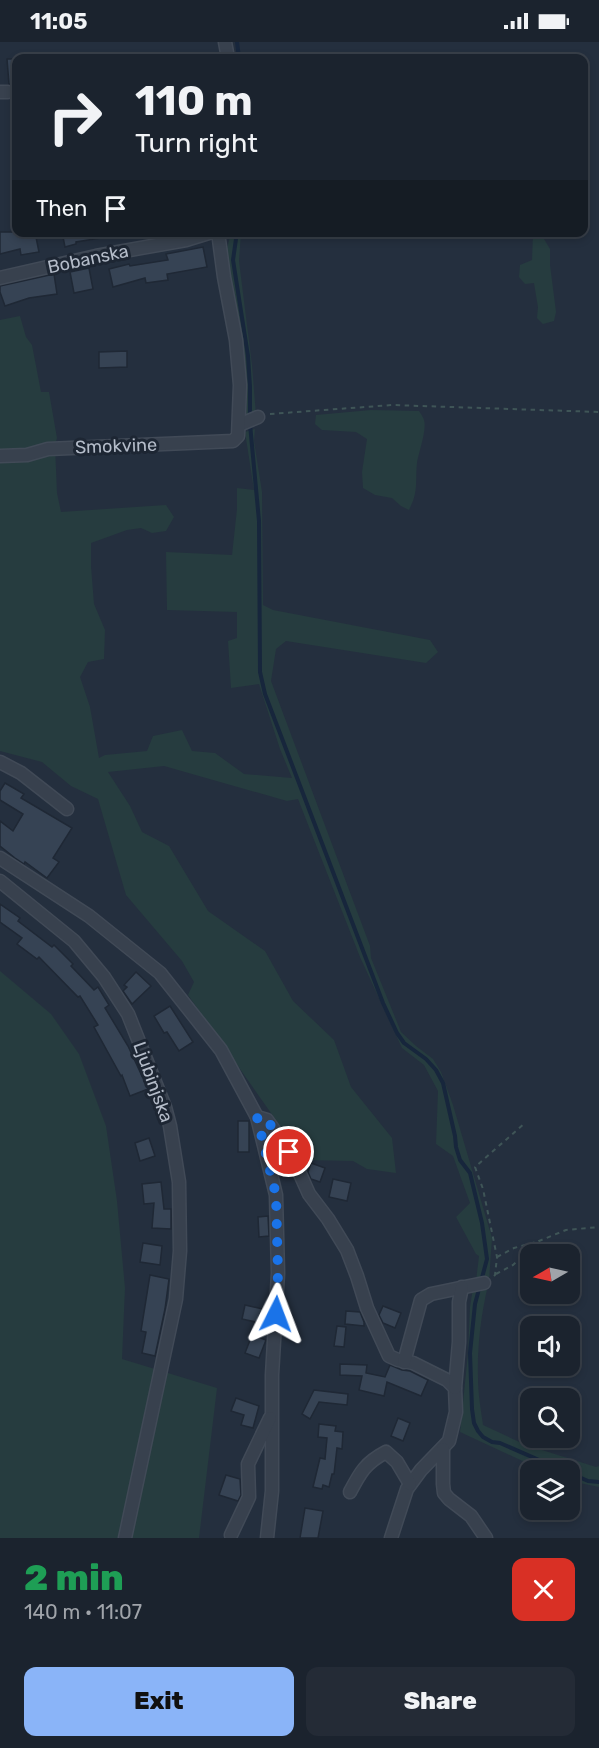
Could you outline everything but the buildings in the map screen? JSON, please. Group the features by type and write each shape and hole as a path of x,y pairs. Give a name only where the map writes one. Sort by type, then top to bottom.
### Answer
{"street":[{"name":"Bobanska","path":"0,278 96,256 196,237"},
{"path":"219,237 236,340 241,424 258,417"},
{"name":"Smokvine","path":"0,456 27,455 48,449 232,441 238,436 241,424"},
{"path":"0,762 21,773 67,809"},
{"path":"0,858 88,916 160,974 221,1050 257,1117 276,1195 278,1274 272,1375 272,1491 266,1535"},
{"name":"Ljubinjska","path":"0,881 74,940 104,977 128,1014 165,1107 178,1182 180,1251 176,1299 125,1538"},
{"path":"257,1117 267,1120 277,1134 296,1165 309,1194 347,1250 367,1308 389,1356 413,1363 447,1380 455,1388"},
{"path":"404,1362 421,1300 431,1294 484,1283"},
{"path":"391,1538 407,1489 449,1441 456,1412 459,1302 462,1287"},
{"path":"231,1535 249,1497 248,1464 272,1414"},
{"path":"443,1449 444,1492 449,1499 471,1516 486,1538"},
{"path":"350,1492 362,1469 386,1452 397,1462 410,1484"}],"path":[{"path":"258,417 268,414 392,405 599,412"},
{"path":"495,1275 497,1257 483,1189 475,1167 525,1123"},
{"path":"497,1257 514,1248 566,1230 599,1227"},
{"path":"484,1283 513,1265 538,1241"}],"green space":[{"path":"230,237 241,237 239,261 256,415 244,418 226,252"},
{"path":"533,237 543,237 550,249 556,312 554,321 543,324 537,318 538,307 534,283 525,284 519,277 520,265 532,260"},
{"path":"20,316 26,337 32,345 41,392 49,392 57,438 55,445 57,493 61,512 166,505 174,517 166,531 152,533 141,528 127,530 91,543 94,604 105,630 104,659 88,662 80,677 90,707 99,758 105,755 147,751 153,736 182,730 192,751 215,753 244,774 292,778 259,684 231,688 228,641 237,638 237,612 167,610 166,552 232,555 237,488 254,490 245,432 255,429 254,441 262,492 263,605 273,610 430,640 438,652 426,663 286,641 276,649 271,681 370,946 371,958 401,1032 433,1059 441,1072 453,1105 492,1238 489,1281 476,1281 479,1256 456,1217 470,1203 453,1156 436,1144 438,1091 424,1065 402,1048 360,957 298,799 287,801 164,766 108,772 130,806 142,832 169,846 208,911 265,951 293,1001 334,1040 351,1087 392,1138 396,1173 367,1169 353,1161 304,1160 188,995 194,982 182,961 126,895 98,799 71,786 42,762 0,751 0,320"},
{"path":"371,410 419,411 424,419 415,492 409,510 392,498 375,495 363,488 362,472 367,439 356,432 322,430 315,424 316,415"},
{"path":"0,971 51,1014 79,1054 106,1126 117,1201 125,1288 122,1359 217,1388 199,1538 0,1538"},
{"path":"488,1285 481,1319 478,1355 478,1390 483,1425 520,1442 520,1448 536,1448 574,1460 520,1460 460,1432 473,1288"},
{"path":"580,1462 599,1466 599,1487 580,1483"}],"waterway":[{"path":"237,42 238,54"},
{"path":"236,237 233,260 248,356 250,416"},
{"path":"250,424 259,521 260,672 265,694 383,1003 404,1043 426,1059 436,1070 443,1083 456,1147 460,1160 470,1173 482,1223 487,1259 475,1304 470,1353 474,1423 483,1437 539,1460"},
{"path":"580,1477 599,1482"}],"route":[{"path":"276,1314 278,1274 276,1195 257,1117 267,1120 289,1152"}]}
